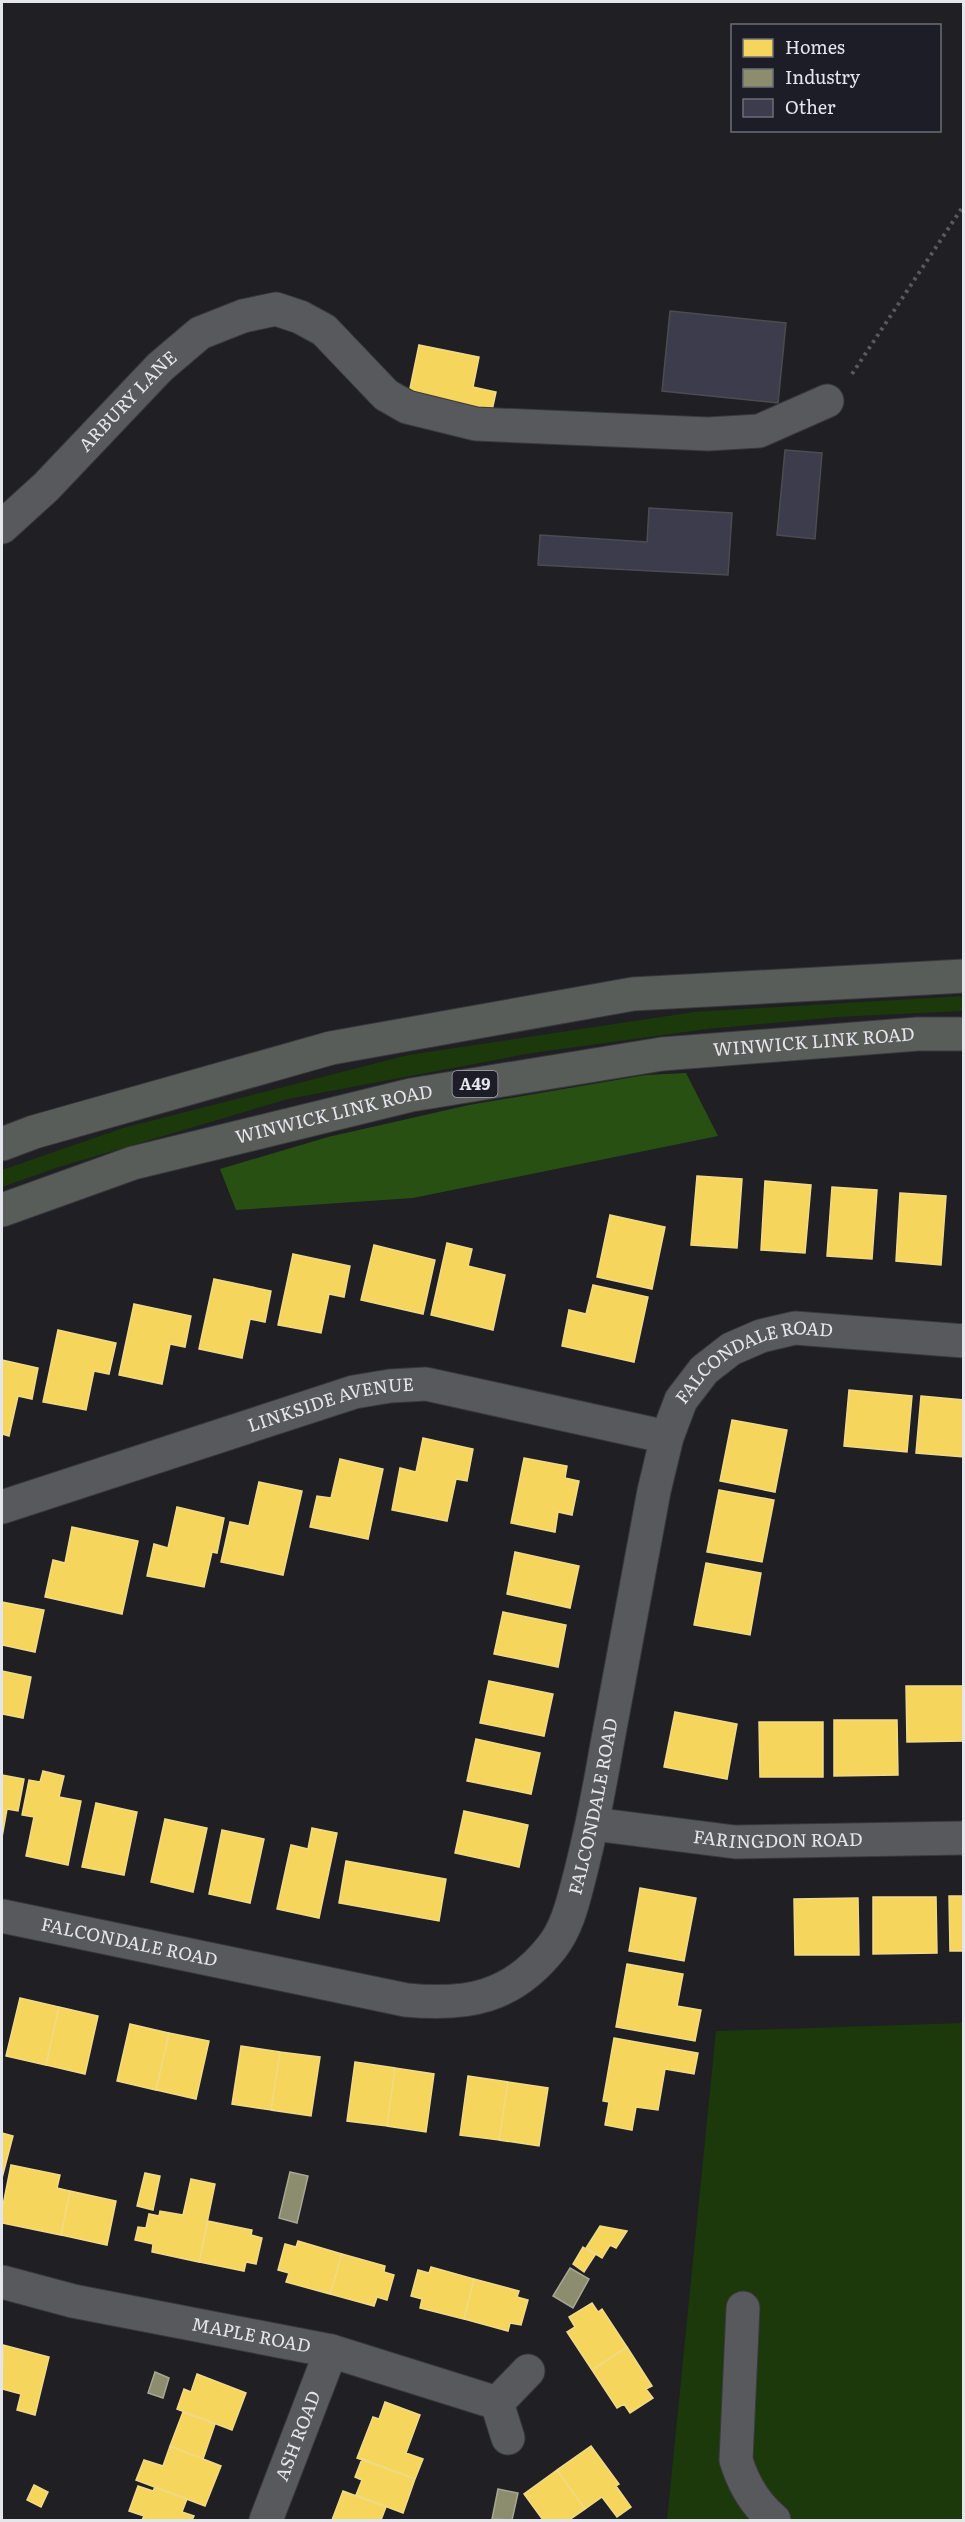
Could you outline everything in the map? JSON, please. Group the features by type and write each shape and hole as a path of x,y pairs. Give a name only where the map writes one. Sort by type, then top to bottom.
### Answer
{"main road":[{"path":"2,1144 34,1132 331,1048 610,998 645,993 963,976"},
{"name":"WINWICK LINK ROAD","path":"2,1210 133,1163 411,1095 662,1053 918,1034 963,1034"}],"street":[{"name":"ARBURY LANE","path":"2,527 46,487 160,367 200,333 243,316 276,309 300,317 324,330 386,395 407,406 476,424 708,434 759,431 827,401"},
{"name":"FALCONDALE ROAD","path":"2,1916 406,2000 441,2003 472,2000 503,1989 530,1970 553,1946 570,1911 593,1824 654,1491 667,1437 681,1400 704,1370 731,1349 761,1336 795,1328 963,1341"},
{"name":"LINKSIDE AVENUE","path":"2,1507 354,1392 390,1386 426,1384 667,1437"},
{"name":"FARINGDON ROAD","path":"593,1824 735,1842 963,1838"},
{"name":"MAPLE ROAD","path":"2,2282 73,2301 331,2351 497,2403"},
{"path":"743,2308 736,2460 741,2477 752,2495 774,2520"},
{"name":"ASH ROAD","path":"266,2520 331,2351"},
{"path":"508,2438 497,2403 528,2371"}],"path":[{"path":"827,401 849,379 963,205"}],"green space":[{"path":"963,996 963,1011 837,1017 707,1029 532,1053 288,1099 59,1167 2,1187 2,1170 123,1128 408,1055 694,1012"},
{"path":"686,1073 718,1136 413,1198 236,1210 220,1169 328,1137 469,1105 646,1075"},
{"path":"963,2023 963,2520 667,2520 716,2031"}],"building: Homes":[{"path":"419,345 479,357 473,387 496,392 491,415 408,398"},
{"path":"697,1176 742,1179 737,1248 691,1245"},
{"path":"765,1181 811,1185 805,1253 761,1250"},
{"path":"832,1187 877,1190 872,1259 827,1256"},
{"path":"900,1193 946,1196 941,1265 896,1261"},
{"path":"610,1215 665,1227 652,1289 597,1277"},
{"path":"447,1243 472,1249 468,1266 505,1275 493,1330 431,1315"},
{"path":"374,1245 435,1260 423,1314 361,1300"},
{"path":"293,1254 350,1266 344,1297 329,1294 321,1333 278,1325"},
{"path":"214,1279 271,1291 265,1322 250,1319 242,1358 199,1349"},
{"path":"593,1285 648,1297 634,1362 562,1346 569,1310 586,1314"},
{"path":"134,1304 191,1316 185,1347 170,1344 162,1384 119,1375"},
{"path":"58,1330 116,1343 109,1374 94,1371 86,1410 43,1402"},
{"path":"2,1360 38,1368 32,1399 18,1396 9,1436 2,1434"},
{"path":"849,1390 912,1396 907,1452 844,1446"},
{"path":"921,1396 964,1400 964,1457 916,1453"},
{"path":"732,1420 787,1430 775,1492 720,1481"},
{"path":"423,1438 473,1449 467,1481 456,1479 447,1521 392,1510 400,1468 416,1472"},
{"path":"524,1458 567,1466 565,1478 579,1481 572,1515 558,1512 555,1532 511,1523"},
{"path":"340,1459 383,1469 368,1539 310,1527 317,1496 331,1498"},
{"path":"259,1482 302,1491 283,1575 221,1562 230,1522 249,1526"},
{"path":"719,1490 774,1500 762,1562 707,1552"},
{"path":"177,1507 224,1518 217,1553 212,1552 204,1587 147,1576 154,1544 168,1548"},
{"path":"72,1527 138,1541 122,1614 45,1597 53,1560 65,1563"},
{"path":"515,1552 579,1566 570,1608 507,1594"},
{"path":"706,1563 761,1573 750,1635 694,1625"},
{"path":"2,1602 44,1610 35,1652 2,1645"},
{"path":"503,1612 566,1625 558,1667 494,1654"},
{"path":"2,1671 31,1677 23,1718 2,1714"},
{"path":"489,1681 553,1694 544,1736 480,1723"},
{"path":"906,1686 964,1686 964,1741 907,1742"},
{"path":"675,1712 737,1724 727,1779 664,1767"},
{"path":"834,1720 897,1720 898,1775 834,1776"},
{"path":"759,1722 823,1722 823,1777 760,1777"},
{"path":"476,1739 540,1753 531,1794 467,1781"},
{"path":"43,1771 64,1776 59,1797 81,1801 68,1865 26,1856 34,1817 22,1815 29,1780 40,1782"},
{"path":"2,1775 24,1779 18,1811 7,1809 2,1837"},
{"path":"96,1803 137,1812 124,1875 82,1867"},
{"path":"464,1811 528,1825 519,1867 455,1853"},
{"path":"165,1819 207,1828 193,1892 151,1882"},
{"path":"312,1828 337,1833 319,1918 277,1909 291,1845 308,1849"},
{"path":"222,1830 264,1839 250,1903 209,1894"},
{"path":"346,1861 446,1879 439,1921 339,1903"},
{"path":"640,1888 696,1898 684,1961 629,1951"},
{"path":"949,1896 964,1896 964,1951 950,1951"},
{"path":"873,1897 936,1897 937,1953 873,1954"},
{"path":"858,1898 859,1955 795,1955 794,1899"},
{"path":"627,1964 683,1974 677,2006 701,2010 695,2041 616,2027"},
{"path":"20,1998 59,2007 46,2065 6,2056"},
{"path":"59,2007 98,2016 85,2074 46,2065"},
{"path":"130,2024 169,2033 156,2090 117,2081"},
{"path":"169,2033 209,2041 196,2099 156,2090"},
{"path":"614,2038 698,2053 694,2074 665,2069 658,2110 636,2107 632,2130 605,2125 609,2102 603,2101"},
{"path":"241,2046 280,2052 271,2110 232,2104"},
{"path":"280,2052 320,2057 311,2116 271,2110"},
{"path":"355,2062 395,2068 387,2126 347,2121"},
{"path":"395,2068 434,2074 426,2132 387,2126"},
{"path":"468,2076 508,2082 499,2140 460,2135"},
{"path":"508,2082 548,2088 539,2146 499,2140"},
{"path":"2,2133 13,2136 2,2178"},
{"path":"11,2165 60,2175 57,2188 70,2191 61,2235 2,2223 2,2210"},
{"path":"145,2173 160,2176 153,2210 137,2206"},
{"path":"191,2179 215,2184 199,2262 152,2252 153,2244 135,2240 138,2227 146,2228 149,2214 159,2216 160,2211 183,2215"},
{"path":"70,2191 116,2201 107,2245 61,2235"},
{"path":"208,2221 252,2230 251,2235 262,2238 256,2264 246,2262 244,2271 199,2262"},
{"path":"600,2226 627,2231 616,2248 610,2245 602,2258 586,2248"},
{"path":"298,2241 342,2254 330,2294 286,2282 289,2273 278,2270 285,2244 296,2247"},
{"path":"583,2247 595,2255 584,2272 573,2264"},
{"path":"342,2254 385,2266 384,2272 394,2275 387,2300 377,2297 374,2306 330,2294"},
{"path":"431,2267 474,2279 464,2319 420,2308 422,2299 411,2296 418,2270 429,2273"},
{"path":"474,2279 519,2291 517,2297 528,2300 521,2325 510,2323 508,2331 464,2319"},
{"path":"592,2303 598,2312 602,2309 627,2347 592,2370 567,2332 575,2327 569,2317"},
{"path":"3,2345 49,2357 35,2415 17,2410 21,2394 2,2389"},
{"path":"627,2347 652,2386 646,2389 653,2398 630,2413 624,2404 617,2408 592,2370"},
{"path":"197,2374 246,2393 232,2430 177,2409 184,2389 191,2392"},
{"path":"385,2402 420,2415 406,2453 423,2459 415,2479 357,2458 373,2417 379,2419"},
{"path":"183,2412 215,2424 203,2459 170,2446"},
{"path":"170,2446 221,2466 205,2506 136,2480 144,2460 163,2466"},
{"path":"591,2446 619,2484 616,2486 631,2507 617,2517 602,2497 585,2509 557,2470"},
{"path":"362,2459 415,2479 403,2513 356,2495 362,2480 355,2477"},
{"path":"557,2470 585,2509 569,2520 543,2520 524,2494"},
{"path":"34,2485 48,2492 41,2507 27,2500"},
{"path":"138,2486 153,2491 155,2487 187,2499 182,2512 194,2516 192,2520 142,2520 144,2516 129,2511"},
{"path":"343,2491 386,2507 381,2520 332,2520"}],"building: Industry":[{"path":"290,2172 308,2176 297,2223 279,2218"},
{"path":"570,2268 589,2279 573,2308 553,2296"},
{"path":"155,2372 169,2378 163,2398 148,2393"},
{"path":"498,2489 518,2493 512,2520 492,2519"}],"building: Other":[{"path":"670,311 786,323 778,403 662,391"},
{"path":"785,450 822,453 815,539 777,535"},
{"path":"649,508 732,513 728,575 538,565 540,535 647,542"}]}
